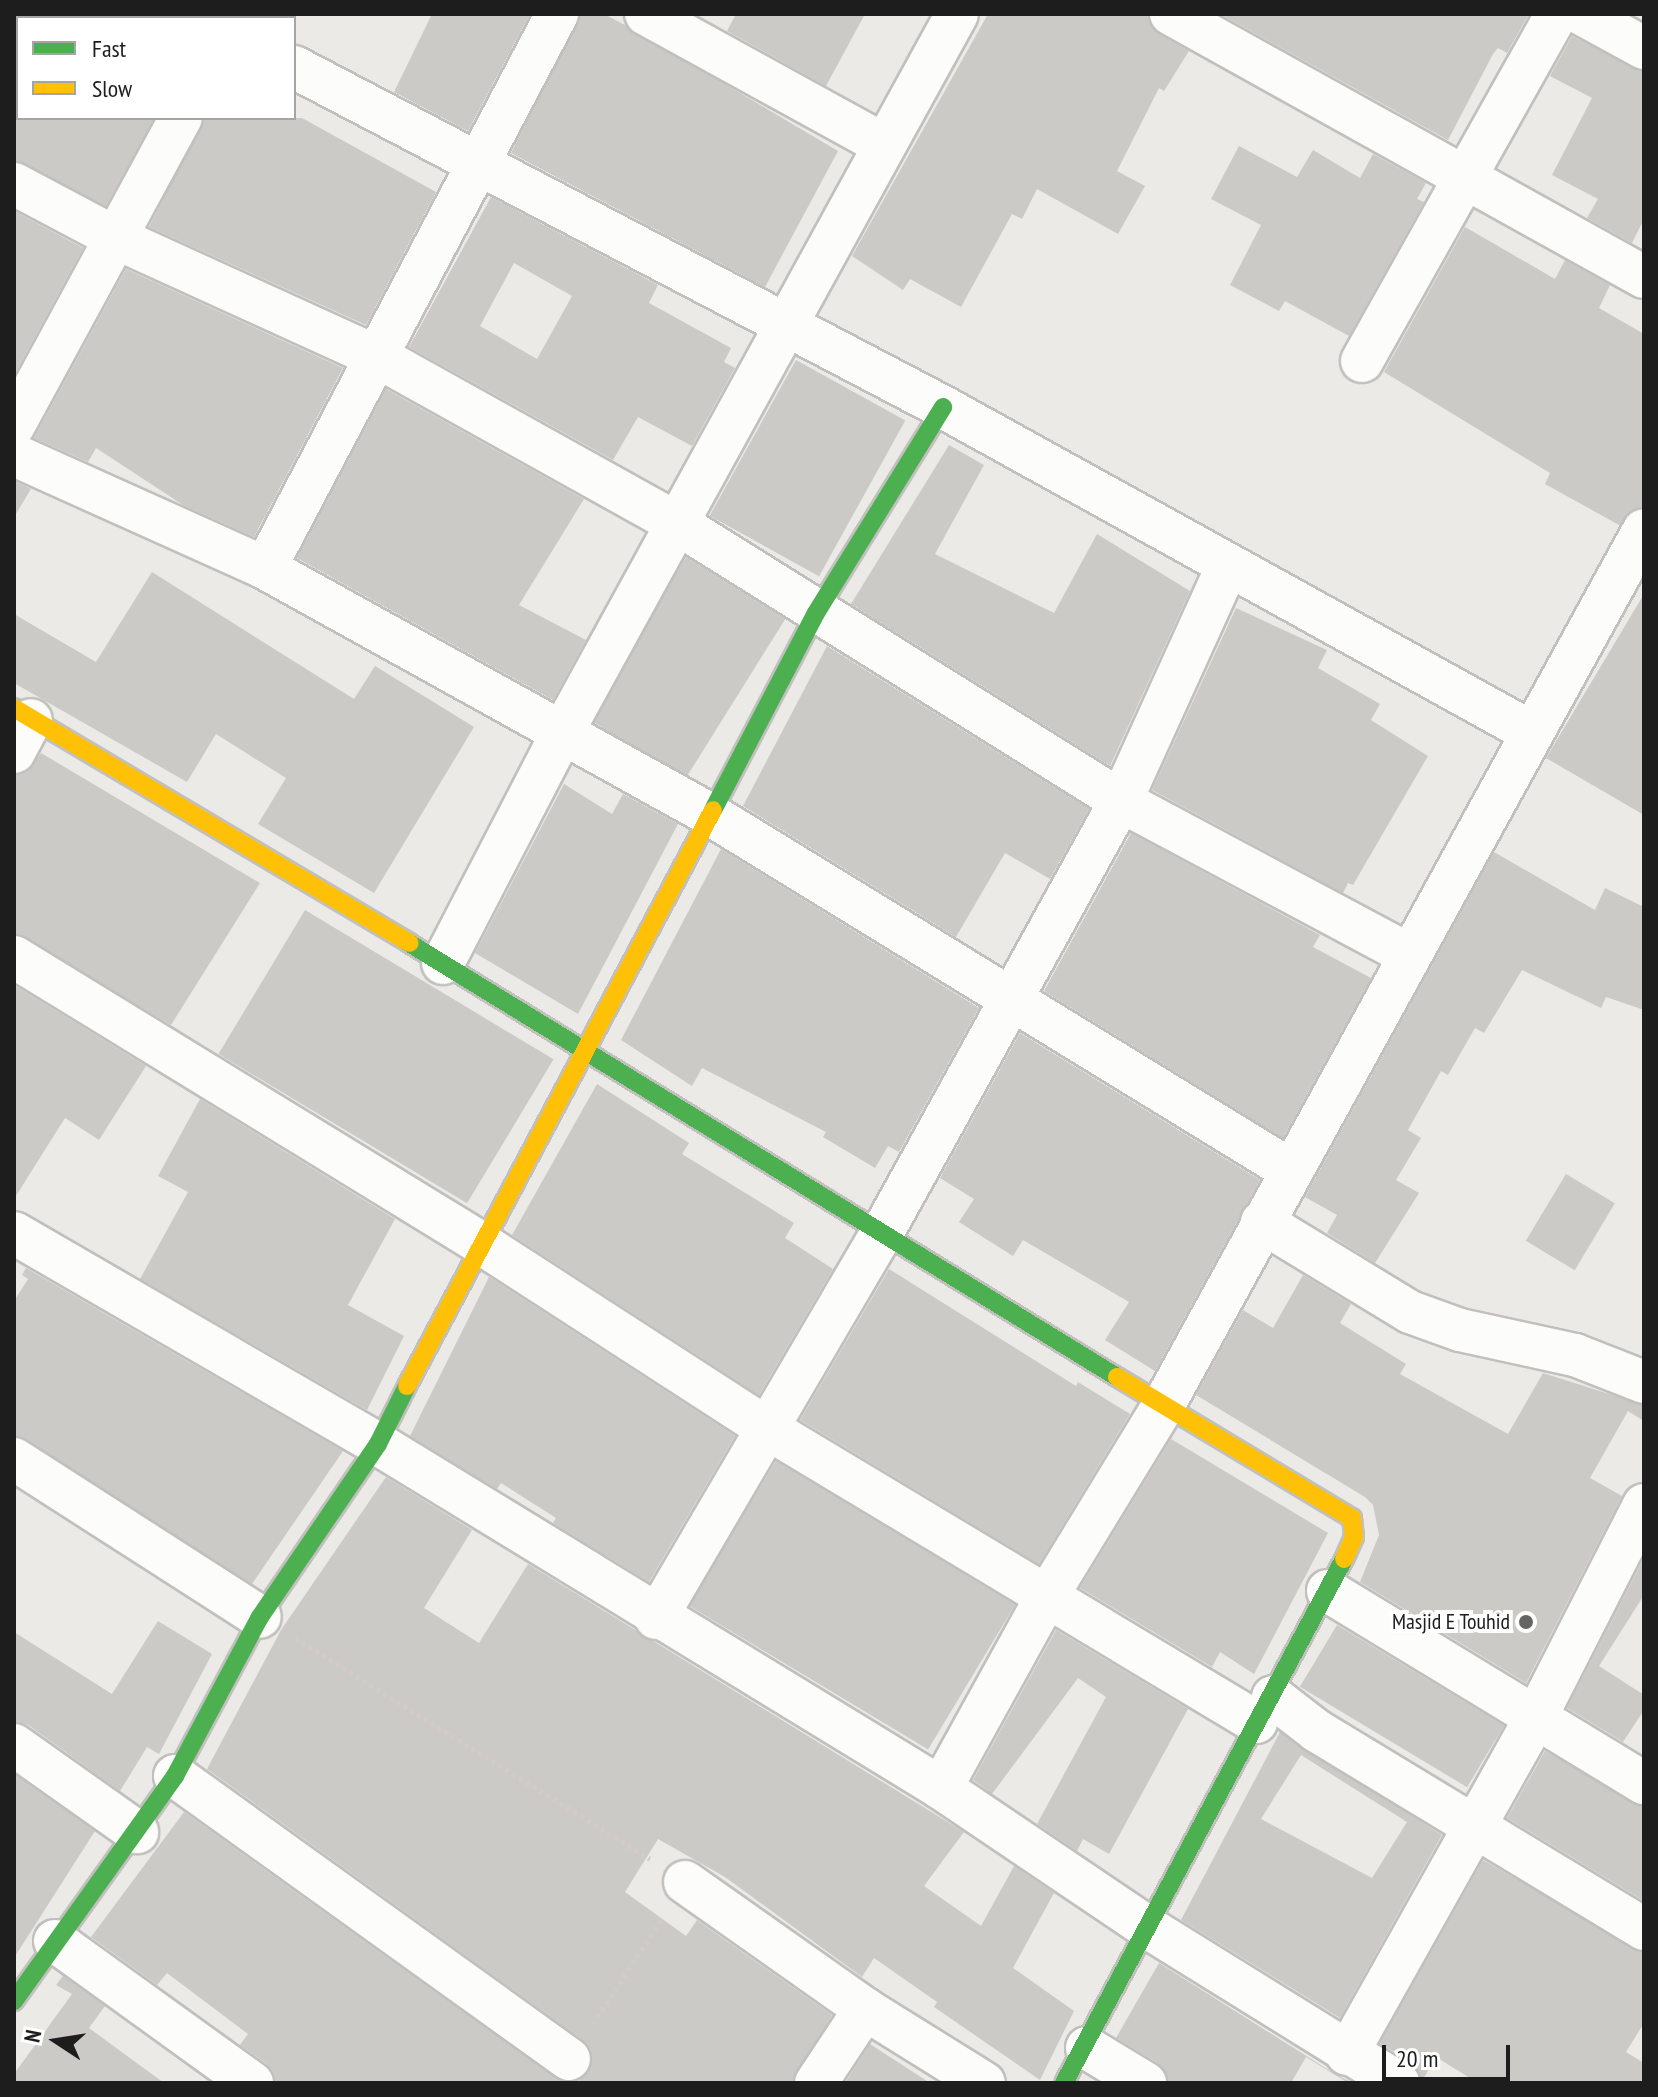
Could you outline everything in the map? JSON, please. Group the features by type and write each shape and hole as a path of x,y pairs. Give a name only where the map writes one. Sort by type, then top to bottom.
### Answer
{"street":[{"path":"265,568 380,358 557,14"},
{"path":"646,14 884,145"},
{"path":"443,963 562,733 957,14"},
{"path":"1171,14 1644,277"},
{"path":"1362,361 1557,14"},
{"path":"1582,14 1644,48"},
{"path":"296,68 943,407 1529,731"},
{"path":"14,425 180,120"},
{"path":"14,184 114,237 380,358 678,524 1121,801 1407,954"},
{"path":"16,1994 175,1776 260,1617 378,1444 479,1242 588,1049 816,613 943,407"},
{"path":"14,455 265,568 711,815 1290,1170"},
{"path":"941,1788 1046,1598 1163,1406 1529,731 1644,530"},
{"path":"656,1618 765,1427 881,1235 1121,801 1228,565"},
{"path":"20,726 443,963 588,1049 881,1235 1352,1518 1354,1537 1328,1591 1147,1927 1087,2048 1064,2083"},
{"path":"14,957 479,1242 765,1427 1046,1598 1264,1709 1317,1731 1644,1929"},
{"path":"1262,1222 1410,1312 1460,1330 1575,1355 1644,1382"},
{"path":"14,1233 378,1444 656,1618 941,1788 1147,1927 1347,2054 1399,2083"},
{"path":"14,1459 260,1617"},
{"path":"1347,2054 1471,1825 1536,1717 1644,1505"},
{"path":"1328,1591 1644,1783"},
{"path":"14,1745 137,1832"},
{"path":"175,1776 569,2059"},
{"path":"685,1882 865,2009 984,2083"},
{"path":"55,1941 252,2083"},
{"path":"816,2083 865,2009"},
{"path":"1087,2048 1145,2083"}],"path":[{"path":"260,1617 685,1882 569,2059"}],"building":[{"path":"432,14 530,14 468,131 394,92"},
{"path":"581,14 604,14 625,25 838,151 765,287 511,153"},
{"path":"736,14 865,14 826,86 727,31"},
{"path":"988,14 1147,14 1159,34 1189,51 1164,91 1159,88 1117,171 1145,186 1118,234 1037,189 1022,219 1012,214 961,307 910,279 903,290 852,256"},
{"path":"1220,14 1529,14 1507,53 1498,48 1493,54 1448,140"},
{"path":"1572,36 1644,72 1644,219 1632,243 1587,218 1598,199 1552,175 1592,98 1550,76"},
{"path":"14,118 153,120 106,206 14,160"},
{"path":"302,118 436,192 366,325 149,227 204,120"},
{"path":"1239,146 1297,177 1313,150 1360,178 1373,154 1426,183 1417,199 1424,202 1349,336 1285,301 1279,311 1230,285 1261,225 1211,199"},
{"path":"491,197 658,285 649,303 731,348 724,362 735,368 692,446 638,417 613,460 409,347","holes":["514,263 572,296 537,359 480,326"]},
{"path":"14,211 83,248 14,375"},
{"path":"1465,227 1555,279 1565,260 1610,285 1599,308 1644,334 1644,506 1631,510 1619,525 1545,484 1550,473 1384,372"},
{"path":"126,269 343,368 254,537 183,505 96,448 88,462 34,438"},
{"path":"796,360 905,421 819,576 710,516"},
{"path":"386,389 584,499 519,605 586,640 553,700 297,558"},
{"path":"949,445 984,465 935,554 1054,613 1097,534 1190,591 1110,766 851,604"},
{"path":"14,481 31,489 14,517"},
{"path":"686,557 785,619 685,779 586,717"},
{"path":"152,572 354,699 375,666 474,727 374,893 258,824 286,778 216,734 187,782 14,683 14,614 96,662"},
{"path":"1644,594 1644,815 1546,758"},
{"path":"1236,608 1327,650 1318,668 1380,704 1371,720 1428,756 1353,885 1348,883 1343,893 1152,790"},
{"path":"827,646 1089,809 1050,879 1005,853 956,937 743,806"},
{"path":"41,753 260,883 171,1025 14,933 14,776 27,772"},
{"path":"564,784 612,814 623,794 678,824 578,1014 475,953"},
{"path":"1131,833 1320,935 1313,947 1371,978 1283,1138 1044,991"},
{"path":"721,849 979,1008 899,1152 888,1146 875,1168 823,1137 826,1132 702,1068 692,1086 621,1040"},
{"path":"1494,852 1595,910 1605,888 1644,907 1644,1010 1606,997 1601,1008 1522,970 1484,1033 1475,1028 1448,1075 1441,1071 1408,1130 1421,1138 1396,1180 1419,1193 1375,1263 1327,1233 1337,1215 1305,1197"},
{"path":"305,910 554,1059 467,1203 218,1054"},
{"path":"14,985 146,1066 99,1140 65,1118 14,1199"},
{"path":"1020,1033 1260,1180 1155,1371 1105,1340 1129,1302 1023,1240 1013,1256 959,1222 974,1199 940,1178"},
{"path":"597,1084 689,1143 682,1154 794,1223 785,1238 833,1269 759,1395 512,1235"},
{"path":"200,1099 395,1219 348,1305 404,1336 367,1410 140,1279 188,1192 158,1176"},
{"path":"1566,1174 1615,1203 1575,1270 1526,1241"},
{"path":"26,1268 343,1451 252,1584 14,1435 14,1301 28,1279 22,1275"},
{"path":"889,1269 1076,1386 1078,1382 1130,1414 1039,1564 800,1420"},
{"path":"1303,1275 1351,1304 1340,1323 1406,1364 1400,1374 1508,1434 1543,1373 1644,1405 1644,1421 1628,1411 1590,1478 1622,1496 1526,1683 1360,1582 1379,1535 1373,1505 1365,1497 1196,1395 1243,1310 1273,1328"},
{"path":"489,1277 735,1436 649,1582 553,1523 556,1518 501,1483 497,1489 410,1436"},
{"path":"1171,1439 1328,1533 1254,1674 1220,1652 1212,1667 1080,1588"},
{"path":"776,1461 1015,1605 928,1750 689,1606"},
{"path":"386,1477 472,1530 424,1608 479,1643 528,1564 964,1832 924,1886 981,1926 1014,1866 1054,1893 1013,1968 1074,2011 1040,2080 934,2007 937,2002 874,1958 862,1977 725,1877 658,1839 625,1892 686,1936 697,1920 832,2015 792,2083 276,2083 267,2064 240,2045 248,2034 167,1973 157,1985 91,1937 184,1812 555,2078 578,2081 589,2072 591,2050 583,2040 207,1769 281,1630"},
{"path":"1644,1558 1644,1595 1599,1666 1644,1695 1644,1710 1623,1742 1567,1708"},
{"path":"158,1621 212,1654 159,1754 147,1747 120,1791 28,1725 14,1721 14,1632 112,1694"},
{"path":"1337,1625 1504,1725 1467,1787 1300,1687"},
{"path":"1056,1630 1188,1709 1109,1854 1083,1839 1077,1851 1037,1824 1106,1697 1078,1678 992,1794 973,1780"},
{"path":"1280,1732 1442,1835 1340,2018 1181,1920","holes":["1301,1755 1407,1822 1372,1878 1261,1819"]},
{"path":"1545,1751 1644,1807 1644,1901 1507,1818"},
{"path":"14,1774 95,1831 14,1958"},
{"path":"1483,1860 1644,1953 1644,2023 1626,2052 1644,2063 1644,2083 1478,2083 1436,2057 1422,2081 1412,2063 1380,2043"},
{"path":"1159,1963 1353,2083 1348,2083 1306,2057 1291,2083 1169,2083 1158,2063 1116,2038"},
{"path":"63,1976 105,2006 89,2028 164,2083 14,2083 14,2074 72,1994 56,1985"},
{"path":"870,2044 930,2083 845,2083"}],"traffic: fast":[{"path":"713,810 816,613 943,407"},
{"path":"409,943 1117,1377"},
{"path":"14,2001 175,1776 260,1617 378,1444 407,1386"},
{"path":"1064,2083 1344,1559"}],"traffic: slow":[{"path":"14,708 409,943"},
{"path":"407,1386 713,810"},
{"path":"1117,1377 1352,1518 1354,1537 1344,1559"}],"place":[{"name":"Masjid E Touhid","path":"1526,1622"}]}
